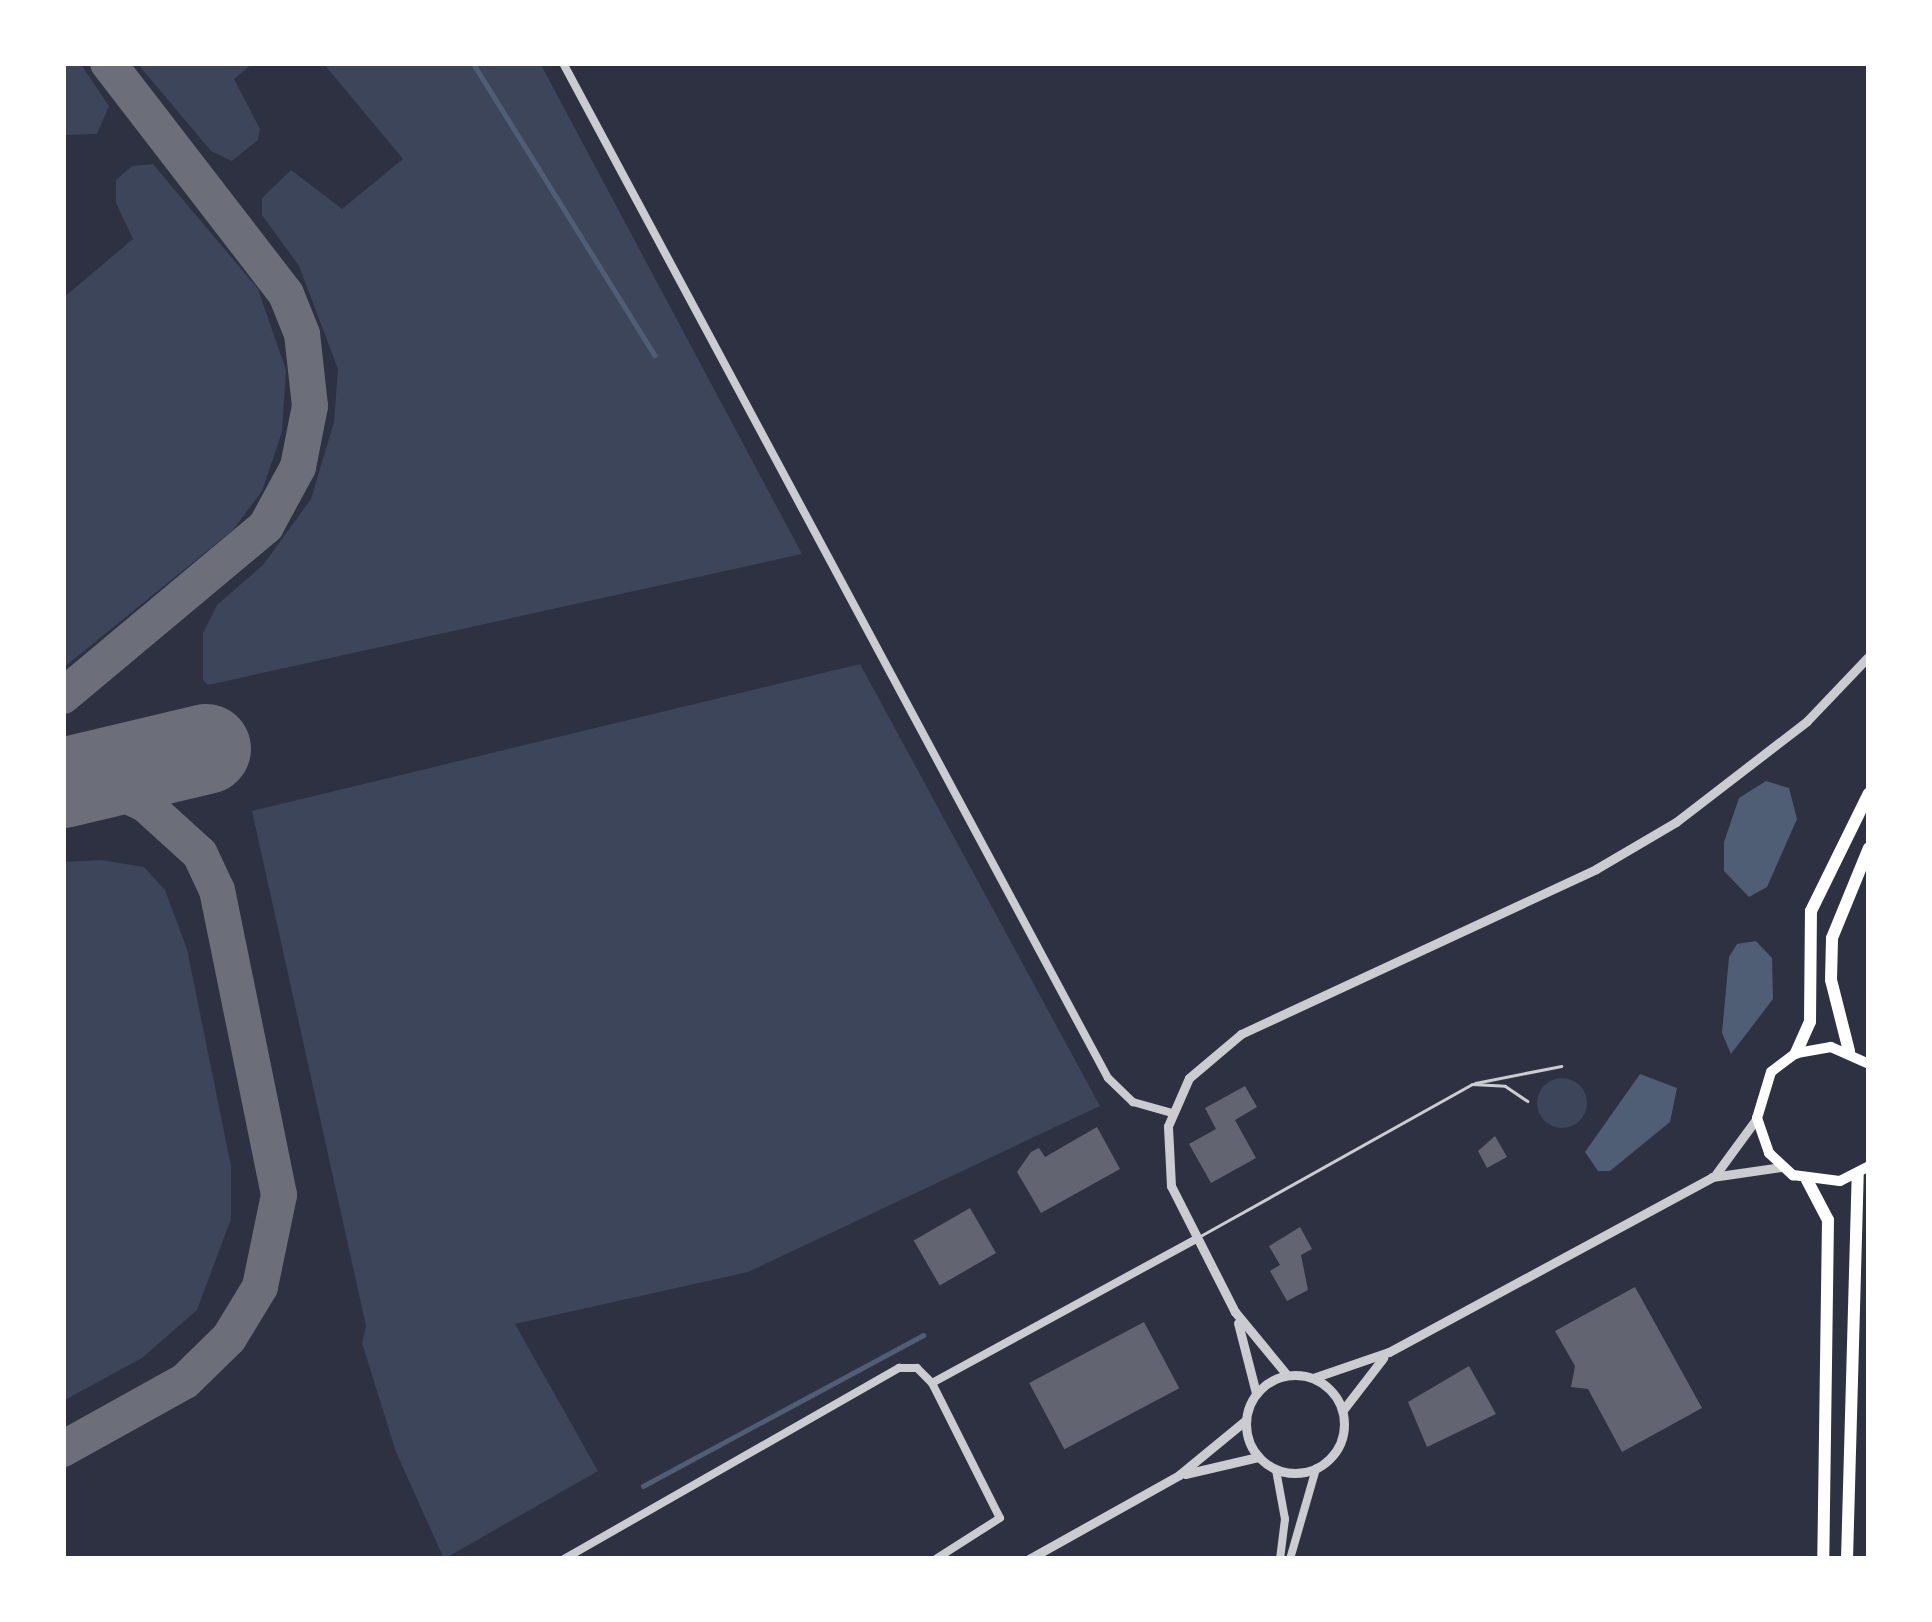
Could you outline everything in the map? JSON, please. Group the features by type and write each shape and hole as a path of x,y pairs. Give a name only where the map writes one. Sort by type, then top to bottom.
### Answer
{"highway":[{"path":"1796,1053 1810,1022 1811,911 1869,793"},
{"path":"1849,1051 1831,980 1832,938 1869,848"},
{"path":"1846,1559 1864,1170"},
{"path":"1807,1180 1828,1220 1822,1559"}],"main road":[{"path":"1864,1170 1807,1180 1781,1167 1757,1118 1771,1072 1796,1053 1849,1051 1869,1064"}],"street":[{"path":"562,63 1108,1078 1133,1102 1172,1113"},
{"path":"1287,1375 1235,1312 1196,1239 1166,1167 1172,1113 1204,1061 1241,1034 1596,869 1676,822 1807,722 1869,656"},
{"path":"1712,1177 1757,1118"},
{"path":"1256,1393 1287,1375 1313,1378 1389,1352 1712,1177 1781,1167"},
{"path":"932,1383 1196,1239"},
{"path":"1029,1559 1179,1475 1246,1420 1256,1393 1235,1312"},
{"path":"1342,1410 1389,1352"},
{"path":"564,1559 899,1368 917,1368 932,1383 1000,1518 936,1559"},
{"path":"1246,1420 1258,1457 1276,1470 1316,1469 1329,1461 1344,1432 1342,1410 1313,1378"},
{"path":"1179,1475 1258,1457"},
{"path":"1290,1559 1316,1469"},
{"path":"1276,1470 1284,1505 1280,1559"}],"lane":[{"path":"1196,1239 1472,1084 1561,1066"},
{"path":"1472,1084 1505,1086 1527,1101"}],"shaded area":[{"path":"63,63 80,63 109,106 97,134 63,135"},
{"path":"137,63 253,63 234,79 260,129 258,140 232,161 211,151"},
{"path":"323,63 540,63 802,554 208,685 203,680 203,633 217,605 263,565 311,499 334,422 338,369 299,266 262,215 262,198 291,170 342,209 403,159"},
{"path":"153,164 258,289 286,370 282,432 262,491 233,530 63,668 63,298 133,239 116,203 116,180 132,166"},
{"path":"860,664 1100,1106 748,1272 515,1324 598,1471 444,1559 396,1452 362,1343 366,1326 252,811"},
{"path":"1766,781 1789,788 1797,819 1767,887 1749,897 1724,871 1724,842 1739,798"},
{"path":"101,860 144,867 165,890 187,949 231,1166 231,1219 197,1310 142,1358 63,1401 63,862"},
{"path":"1756,941 1772,958 1773,999 1731,1054 1722,1033 1729,957 1737,944"},
{"path":"1640,1074 1677,1088 1670,1122 1610,1171 1598,1171 1585,1152"},
{"path":"1562,1078 1579,1086 1587,1103 1579,1120 1562,1128 1545,1120 1537,1103 1545,1086"}],"building":[{"path":"1245,1086 1257,1107 1235,1120 1256,1158 1211,1183 1189,1144 1216,1129 1205,1108"},
{"path":"1097,1127 1120,1169 1041,1213 1017,1172 1031,1152 1039,1148 1045,1157"},
{"path":"1495,1136 1507,1157 1487,1168 1478,1151"},
{"path":"970,1208 996,1253 940,1286 914,1240"},
{"path":"1300,1227 1312,1249 1301,1255 1308,1290 1287,1301 1270,1271 1280,1265 1269,1246"},
{"path":"1635,1287 1702,1408 1622,1452 1588,1389 1571,1387 1575,1366 1555,1331"},
{"path":"1144,1322 1179,1388 1064,1449 1029,1383"},
{"path":"1469,1366 1496,1414 1427,1447 1408,1402"}],"waterway":[{"path":"473,63 655,355"},
{"path":"643,1486 923,1335"}],"taxiway":[{"path":"63,696 266,526 298,467 310,406 302,334 286,294 108,63"},
{"path":"63,788 121,793 145,804 200,854 217,890 279,1195 260,1287 229,1338 185,1381 63,1449"}],"runway":[{"path":"63,783 206,749"}]}
